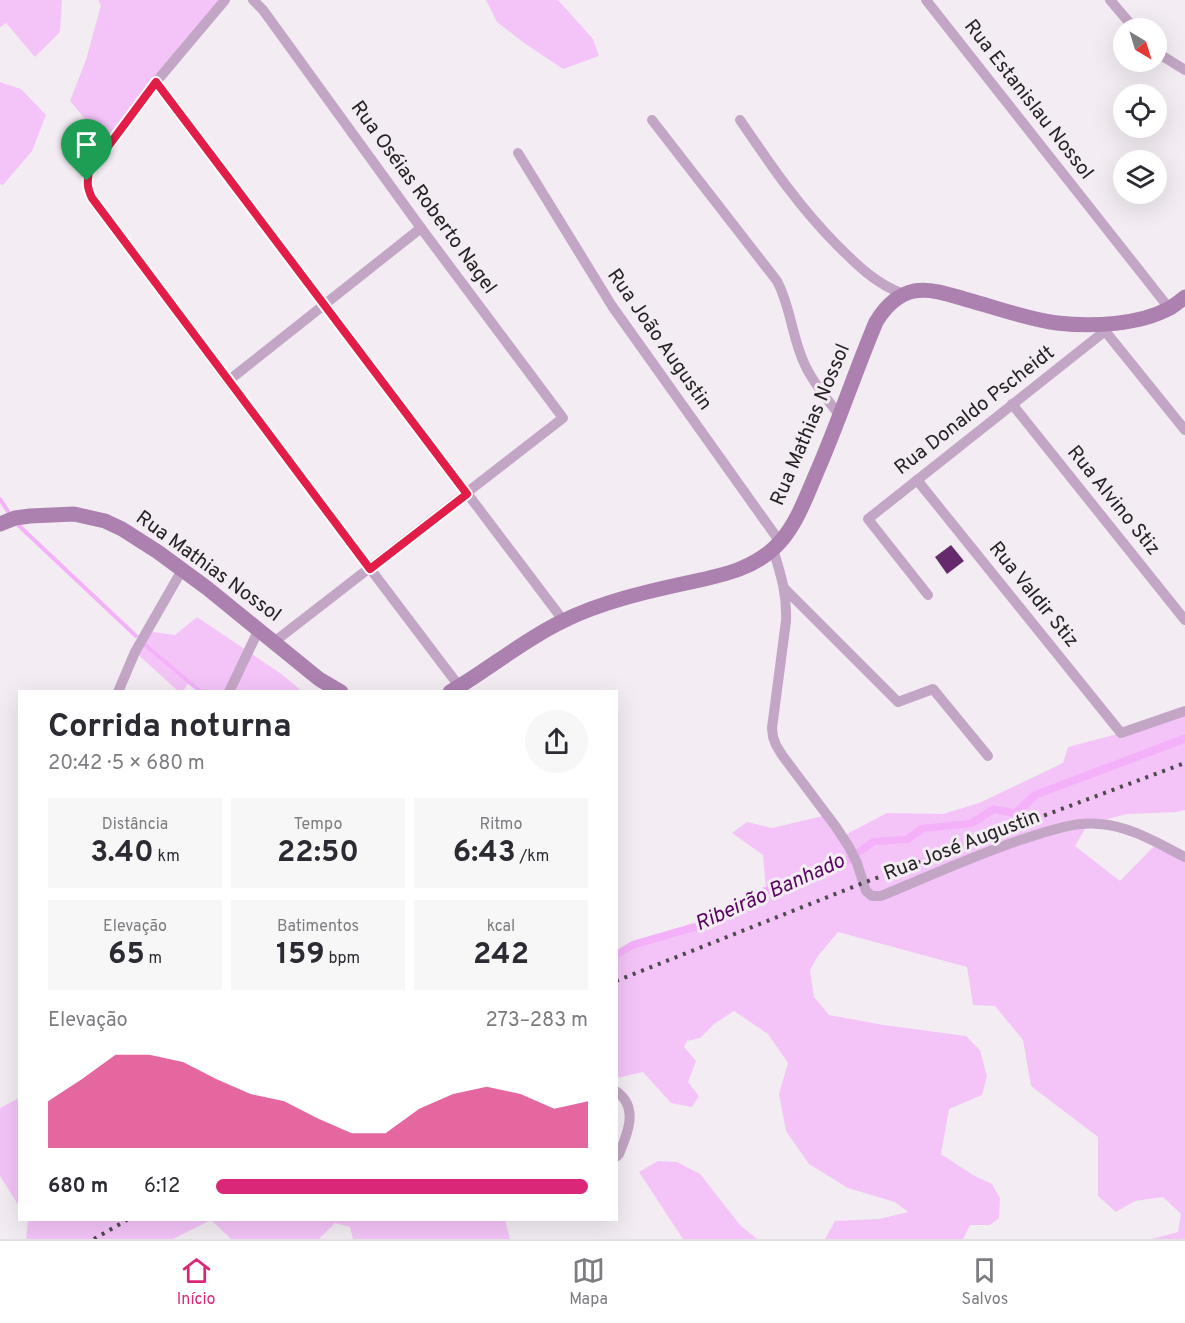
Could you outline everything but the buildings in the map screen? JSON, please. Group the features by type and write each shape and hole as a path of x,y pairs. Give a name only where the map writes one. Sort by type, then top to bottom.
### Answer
{"street":[{"path":"225,0 156,82 89,172 88,190 370,569 455,689"},
{"name":"Rua Oséias Roberto Nagel","path":"253,0 263,10 421,228 563,418 467,494"},
{"name":"Rua Estanislau Nossol","path":"926,0 1169,308"},
{"path":"1110,0 1125,18"},
{"path":"1167,59 1185,70"},
{"path":"156,82 563,621"},
{"path":"652,120 777,281 804,363 840,416"},
{"path":"740,120 795,199 860,268 887,288 903,294 913,291 932,291 1040,320 1104,328 1142,319 1169,308 1185,297"},
{"name":"Rua João Augustin","path":"518,153 612,306 777,545"},
{"path":"228,381 421,228"},
{"name":"Rua Mathias Nossol","path":"455,689 548,628 563,621 619,600 730,573 750,565 777,545 789,530 801,507 840,416 876,322 887,306 903,294"},
{"path":"1104,328 1185,430"},
{"name":"Rua Donaldo Pscheidt","path":"928,595 868,519 1104,328"},
{"name":"Rua Alvino Stiz","path":"1012,404 1185,620"},
{"name":"Rua Valdir Stiz","path":"917,480 1121,733 1185,711"},
{"path":"274,642 467,494"},
{"name":"Rua Mathias Nossol","path":"0,524 15,518 74,514 105,521 158,552 259,629 319,679 338,690"},
{"name":"Rua José Augustin","path":"777,545 785,589 786,621 773,716 773,737 783,755 849,847 857,862 866,891 872,896 880,896 983,853 1054,830 1088,824 1125,829 1185,857"},
{"path":"119,690 135,652 182,570"},
{"path":"785,589 898,702 933,689 988,756"},
{"path":"230,690 259,629"},
{"path":"618,1092 630,1109 629,1132 618,1155"}],"shaded area":[{"path":"0,0 62,0 60,32 35,57 6,23 0,27"},
{"path":"98,0 225,0 108,146 70,101 86,60 101,5"},
{"path":"486,0 558,0 593,39 599,56 563,69 497,22"},
{"path":"0,82 21,89 46,115 32,151 3,185 0,184"},
{"path":"197,617 280,673 301,690 200,690 189,682 184,690 177,690 135,652 146,631 175,635"},
{"path":"1185,711 1185,810 1127,814 1088,824 1075,846 1120,881 1157,843 1185,857 1185,1239 1152,1239 1178,1232 1181,1214 1163,1197 1135,1201 1116,1212 1098,1196 1098,1137 1031,1086 1023,1040 995,1006 973,1005 967,967 838,932 818,956 810,970 814,997 829,1015 966,1036 980,1050 987,1076 982,1095 949,1109 941,1154 973,1175 992,1184 1000,1198 999,1218 990,1225 970,1225 963,1239 825,1239 835,1221 879,1219 908,1212 895,1202 848,1188 809,1164 786,1131 779,1094 788,1063 768,1034 734,1011 714,1024 700,1038 687,1041 684,1047 696,1061 688,1082 699,1096 692,1107 671,1103 643,1072 618,1078 618,954 634,944 704,924 766,891 763,855 732,833 747,822 772,828 827,815 843,836 887,813 943,814 979,803 1063,763 1068,747 1121,733"},
{"path":"18,1099 18,1204 0,1176 0,1108"},
{"path":"658,1161 677,1162 700,1174 740,1225 757,1239 683,1239 639,1172"},
{"path":"28,1221 209,1221 173,1239 26,1239"},
{"path":"212,1221 505,1221 510,1239 353,1239 350,1227 335,1223 319,1239 231,1239"}],"water":[{"name":"Ribeirão Banhado","path":"1185,734 1185,743 1038,798 1017,818 995,813 973,827 924,832 909,843 875,845 845,867 831,873 807,877 787,892 767,895 742,905 705,928 636,948 618,957 618,949 632,941 701,921 737,899 764,887 782,885 803,870 828,866 840,861 872,838 905,836 920,825 969,820 993,805 1014,809 1032,792"}],"waterway":[{"path":"0,499 11,516"},
{"path":"15,522 136,636"},
{"path":"144,644 199,690"}],"railway":[{"path":"618,980 863,883 1185,763"},
{"path":"94,1239 125,1221"}],"route":[{"path":"156,82 467,494 370,569 92,198 87,181 89,172 156,82"}]}
